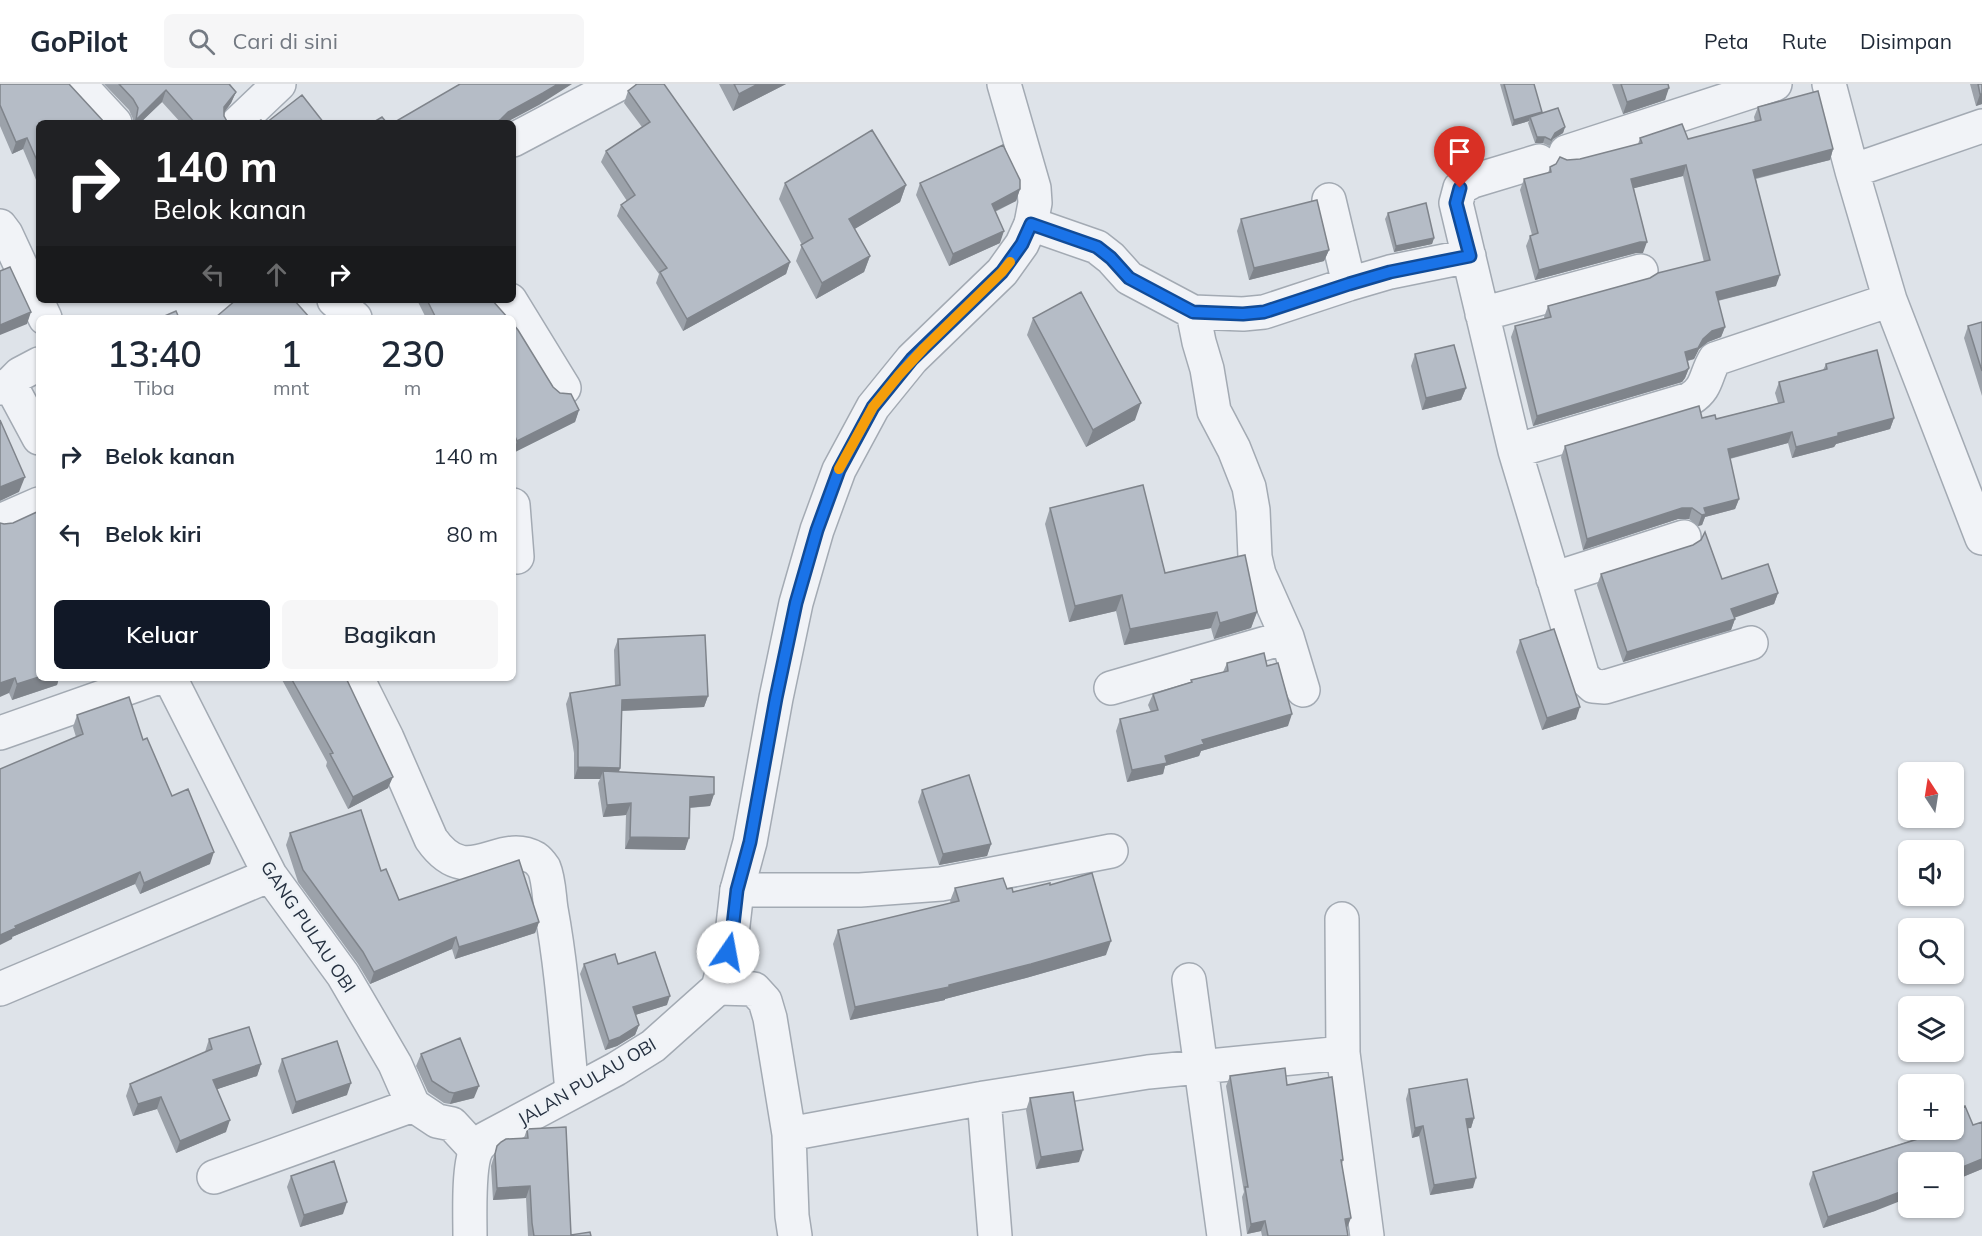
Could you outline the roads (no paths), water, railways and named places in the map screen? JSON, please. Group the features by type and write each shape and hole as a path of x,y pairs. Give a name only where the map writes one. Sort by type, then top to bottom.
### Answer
{"street":[{"path":"79,84 112,120"},
{"path":"241,120 279,84"},
{"path":"516,138 619,84"},
{"path":"795,1236 792,1216 789,1134 770,1018 765,1001 754,989 718,988 732,934 737,890 750,842 796,603 817,530 839,470 873,407 912,359 1002,272 1022,244 1031,224 1035,203 1034,188 1004,84"},
{"path":"1751,643 1605,687 1593,686 1583,677 1515,451 1456,203 1460,188 1473,181 1775,84"},
{"path":"1829,84 1890,300 1982,538"},
{"path":"1852,171 1982,126"},
{"path":"1329,200 1349,284"},
{"path":"1031,224 1097,247 1111,258 1129,278 1193,312 1243,314 1264,312 1390,272 1470,256"},
{"path":"0,226 6,234 36,299"},
{"path":"1482,314 1641,271"},
{"path":"1515,451 1690,399 1700,393 1709,368 1715,359 1890,300"},
{"path":"338,303 352,315"},
{"path":"512,303 564,388"},
{"path":"1193,312 1207,369 1214,411 1234,449 1249,487 1253,510 1255,557 1259,574 1287,637 1303,690"},
{"path":"36,366 5,386 36,433"},
{"path":"0,522 36,505"},
{"path":"1553,579 1684,537"},
{"path":"516,544 517,557"},
{"path":"1110,688 1287,637"},
{"path":"0,733 147,681"},
{"name":"GANG PULAU OBI","path":"172,681 270,875 343,975 395,1064 413,1104"},
{"path":"358,681 431,839 444,855 464,864 519,853 536,859 544,867 555,930 572,1091"},
{"path":"737,890 860,890 941,884 1111,851"},
{"path":"0,989 270,875"},
{"path":"1342,919 1343,1053 1367,1236"},
{"path":"1189,980 1224,1236"},
{"name":"JALAN PULAU OBI","path":"476,1150 485,1140 616,1069 653,1046 718,988"},
{"path":"789,1134 984,1098 1148,1072 1343,1053"},
{"path":"984,1098 995,1236"},
{"path":"214,1177 413,1104 437,1121 452,1124 476,1150 472,1168 470,1236"}]}
